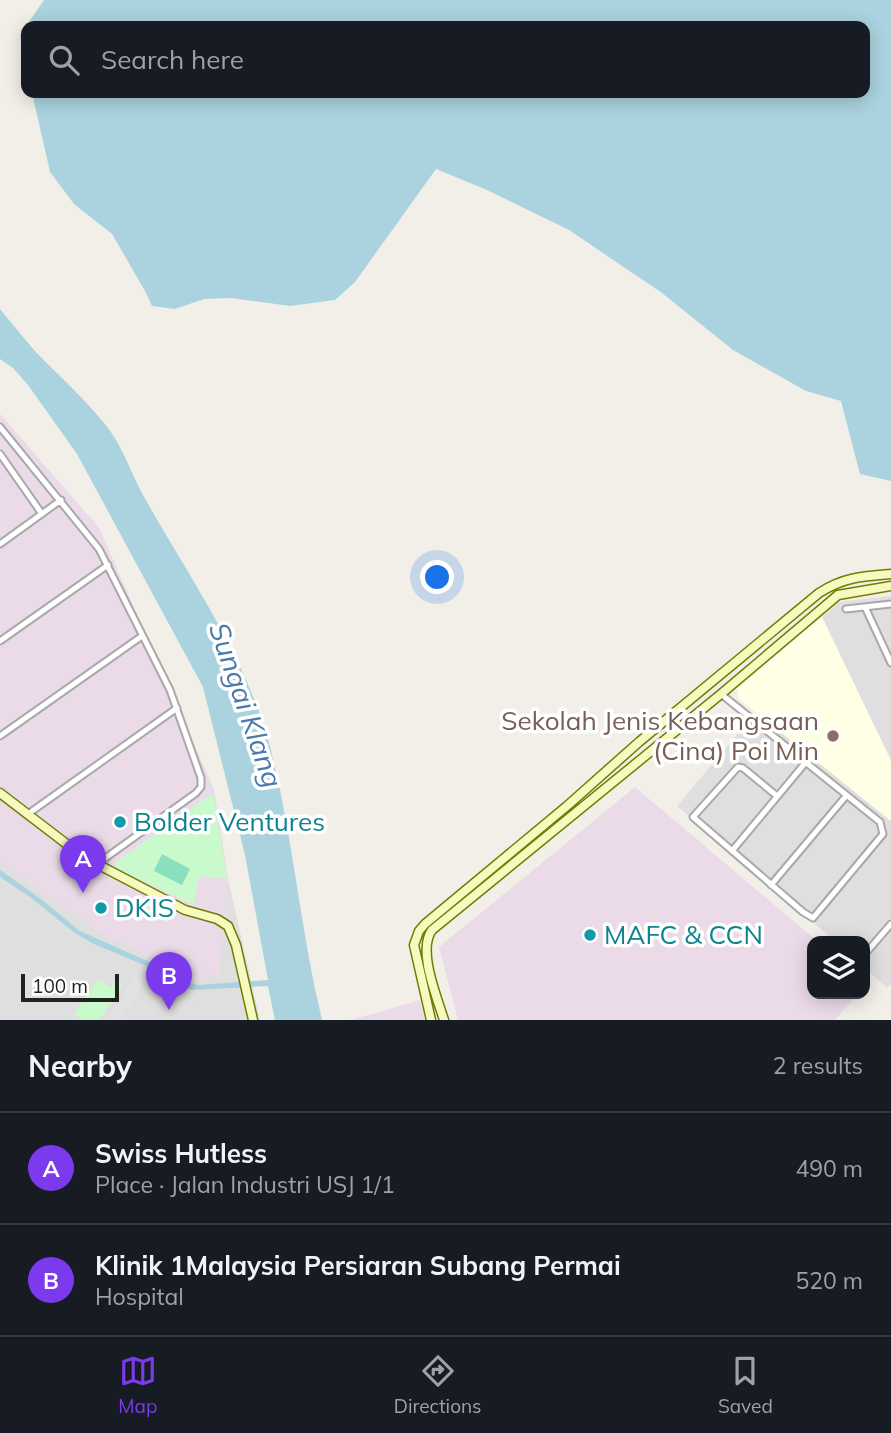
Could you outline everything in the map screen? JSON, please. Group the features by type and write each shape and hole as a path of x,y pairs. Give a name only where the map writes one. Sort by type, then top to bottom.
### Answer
{"street":[{"path":"0,427 86,530 108,565 170,690 201,778 201,787 196,793 97,864"},
{"path":"0,454 42,514"},
{"path":"0,544 61,500"},
{"path":"0,641 108,565"},
{"path":"431,1020 415,953 417,934 425,924 829,586 853,576 891,574"},
{"path":"444,1020 426,952 426,940 432,930 838,595 891,586"},
{"path":"846,609 891,604"},
{"path":"865,607 891,663"},
{"path":"0,736 142,636"},
{"path":"710,683 880,822 883,834 813,918 771,885 693,815 738,767 743,768 777,796"},
{"path":"28,814 177,709"},
{"path":"732,851 806,762"},
{"path":"0,793 97,864 186,910 223,921 230,930 253,1020"},
{"path":"771,885 846,796"},
{"path":"870,948 891,923"},
{"path":"417,934 426,940"}],"shaded area":[{"path":"0,414 99,528 214,790 228,879 260,1020 0,1020"},
{"path":"0,414 99,528 214,790 228,879 219,975 194,979 96,930 0,861"},
{"path":"891,596 891,760 822,617 839,602"},
{"name":"Sekolah Jenis Kebangsaan (Cina) Poi Min","path":"822,617 891,761 891,821 738,698 737,689"},
{"path":"756,712 891,821 891,984 887,988 870,973 870,936 829,936 677,806"},
{"path":"635,787 811,936 807,936 807,999 854,999 835,1020 458,1020 439,947"},
{"path":"135,977 144,983 120,1020 108,1020"},
{"path":"420,1000 425,1020 351,1020"}],"green space":[{"path":"213,793 227,879 199,876 194,905 116,868 116,862"},
{"path":"162,854 190,869 182,885 154,871"},
{"path":"98,979 111,987 116,979 123,984 99,1020 83,1020 74,1014"}],"water":[{"path":"44,0 891,0 891,481 860,474 841,401 806,391 733,350 662,293 569,230 487,190 436,169 355,282 335,300 290,306 231,298 204,299 175,309 152,306 112,234 74,204 50,172 33,98 870,98 870,21 29,21"},
{"name":"Sungai Klang","path":"0,309 34,350 111,432 147,502 216,619 246,680 259,711 277,777 322,1020 275,1020 268,986 193,990 180,986 154,969 94,944 75,933 0,877 0,870 80,931 154,964 178,980 198,985 268,980 245,855 203,687 77,454 28,385 13,368 0,359"}],"place":[{"name":"Sekolah Jenis Kebangsaan (Cina) Poi Min","path":"833,736"},
{"name":"Bolder Ventures","path":"120,822"},
{"name":"Swiss Hutless","path":"83,893"},
{"name":"DKIS","path":"101,908"},
{"name":"MAFC & CCN","path":"590,935"},
{"name":"Klinik 1Malaysia Persiaran Subang Permai","path":"169,1010"}]}
